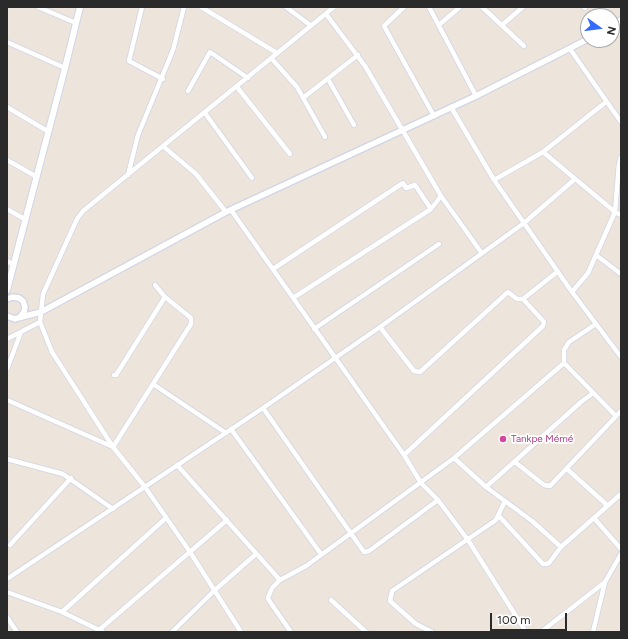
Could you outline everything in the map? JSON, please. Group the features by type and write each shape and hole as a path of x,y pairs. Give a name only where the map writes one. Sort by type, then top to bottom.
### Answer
{"main road":[{"path":"7,290 66,68 80,7"}],"street":[{"path":"38,7 76,23"},
{"path":"142,7 129,61 162,79"},
{"path":"128,175 138,135 173,50 184,7"},
{"path":"201,7 277,53"},
{"path":"286,7 310,25"},
{"path":"241,632 190,552 145,487 113,447 52,352 40,322 43,294 77,219 83,211 334,7"},
{"path":"404,7 384,26 434,116"},
{"path":"429,7 440,24 476,96"},
{"path":"440,24 460,7"},
{"path":"482,7 524,46"},
{"path":"502,25 522,7"},
{"path":"326,14 365,66 401,130 441,196 481,252"},
{"path":"7,42 66,68"},
{"path":"7,316 12,319 41,312 229,211 476,96 580,43"},
{"path":"570,49 621,122"},
{"path":"188,91 210,52 248,78"},
{"path":"303,98 358,56"},
{"path":"271,58 293,83 325,137"},
{"path":"328,79 354,125"},
{"path":"237,87 290,154"},
{"path":"494,180 543,152 606,102"},
{"path":"450,107 494,180 557,272 621,357"},
{"path":"7,108 49,132"},
{"path":"205,113 252,178"},
{"path":"164,146 196,174 229,211 273,269 404,455 421,483 438,500 468,540 526,632"},
{"path":"543,152 615,212 621,215"},
{"path":"572,292 588,273 615,212 619,164 621,157"},
{"path":"7,160 37,177"},
{"path":"7,580 380,327 481,252 524,223 575,179"},
{"path":"273,269 403,184 406,188 415,185 431,209"},
{"path":"293,298 431,209 441,196"},
{"path":"7,209 26,220"},
{"path":"314,328 439,244"},
{"path":"596,255 621,274"},
{"path":"7,260 14,265"},
{"path":"380,327 414,371 417,372 508,292 517,299 523,299 557,272"},
{"path":"113,447 192,320 155,285"},
{"path":"7,299 16,297 23,301 25,310 18,318"},
{"path":"114,375 116,375 166,297"},
{"path":"404,455 543,326 544,322 523,299"},
{"path":"7,339 40,322"},
{"path":"596,324 569,342 564,350 564,363 616,416"},
{"path":"7,370 21,332"},
{"path":"291,632 268,598 272,588 280,580 306,566 454,458 564,363"},
{"path":"153,384 226,432"},
{"path":"486,487 593,393"},
{"path":"7,400 113,447"},
{"path":"262,408 364,552 369,551 438,500"},
{"path":"515,462 548,486 553,484 621,411"},
{"path":"231,429 321,554"},
{"path":"454,458 486,487 561,547"},
{"path":"7,459 55,471 71,478 113,509"},
{"path":"177,466 228,520 280,580"},
{"path":"567,469 607,505"},
{"path":"8,545 71,478"},
{"path":"499,516 543,564 549,563 561,547 621,494"},
{"path":"432,632 425,631 390,601 392,591 496,520 505,501"},
{"path":"62,612 166,518"},
{"path":"594,518 621,549"},
{"path":"7,592 62,612 100,631 228,520"},
{"path":"172,632 215,590 256,554"},
{"path":"599,632 594,631 605,582 621,554"},
{"path":"541,632 605,582"},
{"path":"331,600 366,632"},
{"path":"7,617 17,632"}],"place":[{"name":"Tankpe Mémé","path":"503,439"}]}
